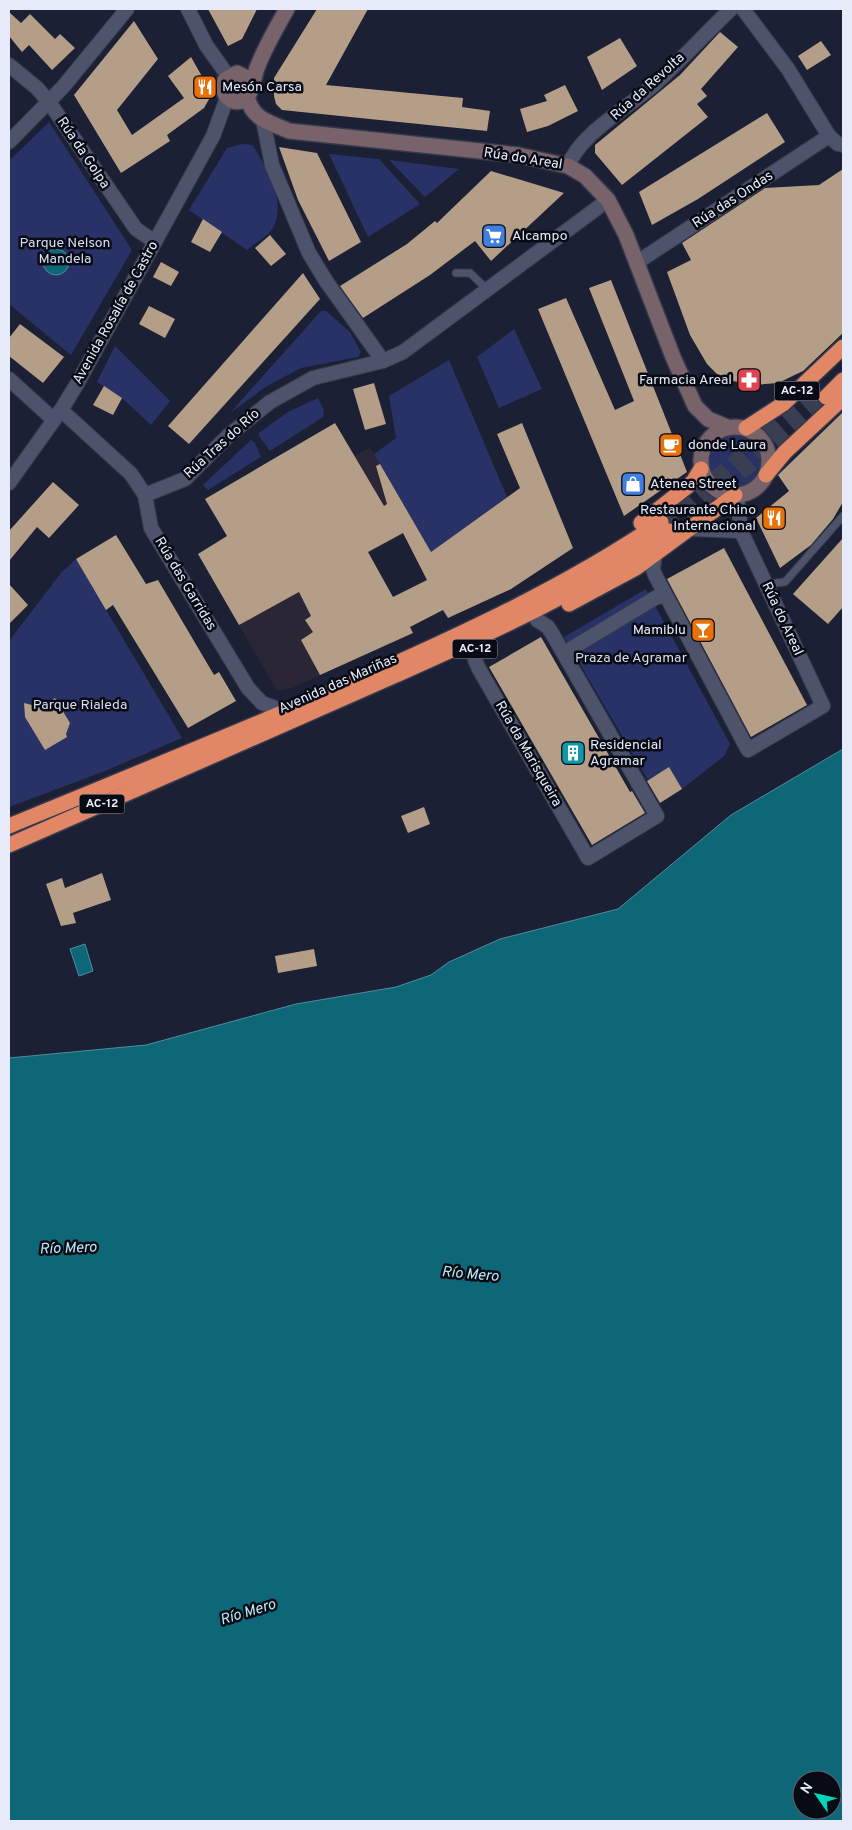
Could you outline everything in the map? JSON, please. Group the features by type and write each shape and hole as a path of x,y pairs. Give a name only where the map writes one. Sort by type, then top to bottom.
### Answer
{"highway":[{"name":"AC-12","path":"746,428 760,421 783,404 843,347"},
{"name":"AC-12","path":"843,360 820,392 843,380"},
{"name":"AC-12","path":"766,475 785,452 843,398"},
{"name":"AC-12","path":"213,742 278,709 546,584 659,511 693,482 701,469"},
{"name":"AC-12","path":"196,763 283,733 454,661 476,648 537,620 609,584 655,555 736,495"},
{"name":"Avenida das Mariñas","path":"9,826 389,667 519,607 665,526 567,594 486,634 9,844"}],"street":[{"path":"9,142 49,102 127,9"},
{"path":"188,9 206,45 239,89"},
{"name":"Avenida Rosalía de Castro","path":"9,483 57,415 156,242 239,89 287,9"},
{"name":"Rúa da Revolta","path":"568,166 572,155 586,140 658,81 731,9"},
{"path":"743,9 788,69 829,136 838,144 843,145"},
{"name":"Rúa da Golpa","path":"9,65 38,88 136,229 156,242"},
{"name":"Rúa do Areal","path":"239,89 251,111 263,120 289,131 518,155 568,166 585,176 608,200 626,235 673,357 695,406 702,433 703,449"},
{"path":"263,120 272,165 309,253 326,281 383,361"},
{"name":"Rúa das Ondas","path":"636,263 829,136"},
{"name":"Rúa Tras do Río","path":"145,495 185,479 229,435 270,402 313,378 383,361 403,352 608,200"},
{"path":"9,378 57,415"},
{"name":"Rúa do Areal","path":"695,406 708,419 727,427"},
{"name":"Rúa das Garridas","path":"57,415 131,474 145,495 151,528 248,688 262,703 278,709"},
{"path":"727,427 746,428 758,436 766,447 769,461 766,475 754,489 736,495 715,489 706,480 701,469 703,449 712,435 727,427"},
{"name":"Rúa do Areal","path":"665,595 748,750 823,706 741,531 736,495"},
{"path":"691,529 741,531"},
{"path":"537,620 548,627 564,653 655,598 665,595 653,569 655,555"},
{"name":"Rúa da Marisqueira","path":"476,648 475,660 479,669 588,858 657,816 564,653"}],"lane":[{"path":"456,273 470,273 488,290"},
{"path":"766,584 785,582 843,516"}],"shaded area":[{"path":"370,447 417,527 339,569 382,647 292,688 277,691 198,554"}],"green space":[{"name":"Parque Nelson Mandela","path":"49,122 132,250 71,355 9,304 9,161"},
{"path":"242,144 253,145 269,174 278,205 272,229 266,236 247,250 189,210 227,148"},
{"path":"329,154 379,159 420,204 368,237"},
{"path":"389,160 459,169 425,197"},
{"path":"321,311 326,311 350,332 361,352 358,357 301,368 267,386 230,413"},
{"path":"514,329 542,389 499,408 477,357"},
{"path":"115,346 170,401 151,425 122,398 97,382"},
{"path":"449,360 507,497 431,552 374,454 396,438 389,396"},
{"path":"318,398 324,410 323,417 270,451 259,436 259,433 288,412"},
{"path":"735,434 745,436 754,442 760,451 762,461 760,471 754,480 745,486 735,488 725,486 716,480 710,471 708,461 710,451 716,442 725,436"},
{"path":"251,440 255,443 261,457 208,490 203,485"},
{"name":"Parque Rialeda","path":"76,559 182,738 105,771 9,807 9,641 61,573"},
{"name":"Praza de Agramar","path":"646,589 730,744 724,756 682,789 669,768 648,780 564,637"}],"water":[{"path":"56,249 65,253 69,262 65,271 56,275 47,271 43,262 47,253"},
{"name":"Río Mero","path":"843,749 843,1821 9,1821 9,1058 146,1045 296,1004 396,987 431,975 449,962 500,939 618,909 731,815"},
{"path":"85,944 93,971 79,976 70,949"}],"building":[{"path":"208,9 257,9 242,39 228,46"},
{"path":"317,9 368,9 326,85 463,98 462,107 490,111 487,131 282,110 276,104 274,96 274,78"},
{"path":"9,12 21,23 30,14 55,39 60,34 75,48 52,70 29,45 22,52 9,36"},
{"path":"134,21 158,59 117,110 132,135 184,98 168,76 191,57 212,94 204,108 167,135 170,141 121,173 74,95"},
{"path":"720,32 738,47 701,89 707,96 697,104 708,117 622,185 595,153 595,145 680,75"},
{"path":"620,38 637,66 602,90 587,57"},
{"path":"821,41 831,55 807,70 798,56"},
{"path":"565,85 578,111 548,126 527,132 520,109 547,101 544,95"},
{"path":"767,113 785,142 698,199 652,225 639,192"},
{"path":"279,147 317,153 361,242 329,261 298,200"},
{"path":"843,169 843,333 803,371 778,383 754,385 733,381 717,374 707,364 690,335 667,272 691,260 682,243 765,188 819,185"},
{"path":"491,171 564,193 491,261 475,241 430,275 363,318 340,286 407,244 435,221 437,223"},
{"path":"203,219 222,232 210,252 191,242"},
{"path":"270,235 286,254 271,266 255,248"},
{"path":"161,262 179,272 171,286 153,277"},
{"path":"303,273 320,299 189,444 168,426"},
{"path":"611,280 687,472 624,516 538,309 566,298 615,410 634,401 589,288"},
{"path":"149,306 175,319 165,338 139,324"},
{"path":"20,324 64,357 43,383 9,356 9,338"},
{"path":"374,383 386,424 365,430 353,389"},
{"path":"104,386 122,398 113,415 93,405"},
{"path":"843,412 843,502 833,519 811,545 780,568 756,518 789,491 778,475"},
{"path":"335,423 384,506 387,504 376,466 380,464 431,552 520,488 497,434 522,423 573,548 511,589 448,618 443,610 410,627 413,633 320,675 301,640 313,632 305,620 311,616 299,592 239,625 198,554 227,536 205,499","holes":["403,533 427,580 393,597 368,552"]},
{"path":"53,482 79,505 49,538 37,527 9,561 9,531"},
{"path":"116,535 146,584 158,580 214,675 219,672 236,701 188,728 113,605 106,610 76,559"},
{"path":"843,538 843,607 828,624 793,594"},
{"path":"724,548 807,705 751,737 667,579"},
{"path":"9,584 28,605 9,624"},
{"name":"Residencial Agramar","path":"541,637 630,792 632,791 645,813 592,845 489,667"},
{"path":"55,698 70,723 66,734 67,737 45,750 25,717 24,703 40,707"},
{"path":"669,767 682,789 660,803 647,781"},
{"path":"424,807 430,824 408,833 401,816"},
{"path":"102,873 111,900 73,913 76,923 61,926 46,884 62,878 65,888"},
{"path":"314,949 317,966 278,973 275,956"}],"tunnel":[{"path":"661,522 722,473 815,387"},
{"path":"669,531 754,462 826,397"}],"place":[{"name":"Mesón Carsa","path":"205,87"},
{"name":"Alcampo","path":"494,236"},
{"name":"Farmacia Areal","path":"749,380"},
{"name":"donde Laura","path":"671,445"},
{"name":"Atenea Street","path":"633,484"},
{"name":"Restaurante Chino Internacional","path":"774,518"},
{"name":"Mamiblu","path":"703,630"},
{"name":"Residencial Agramar","path":"573,753"}]}
